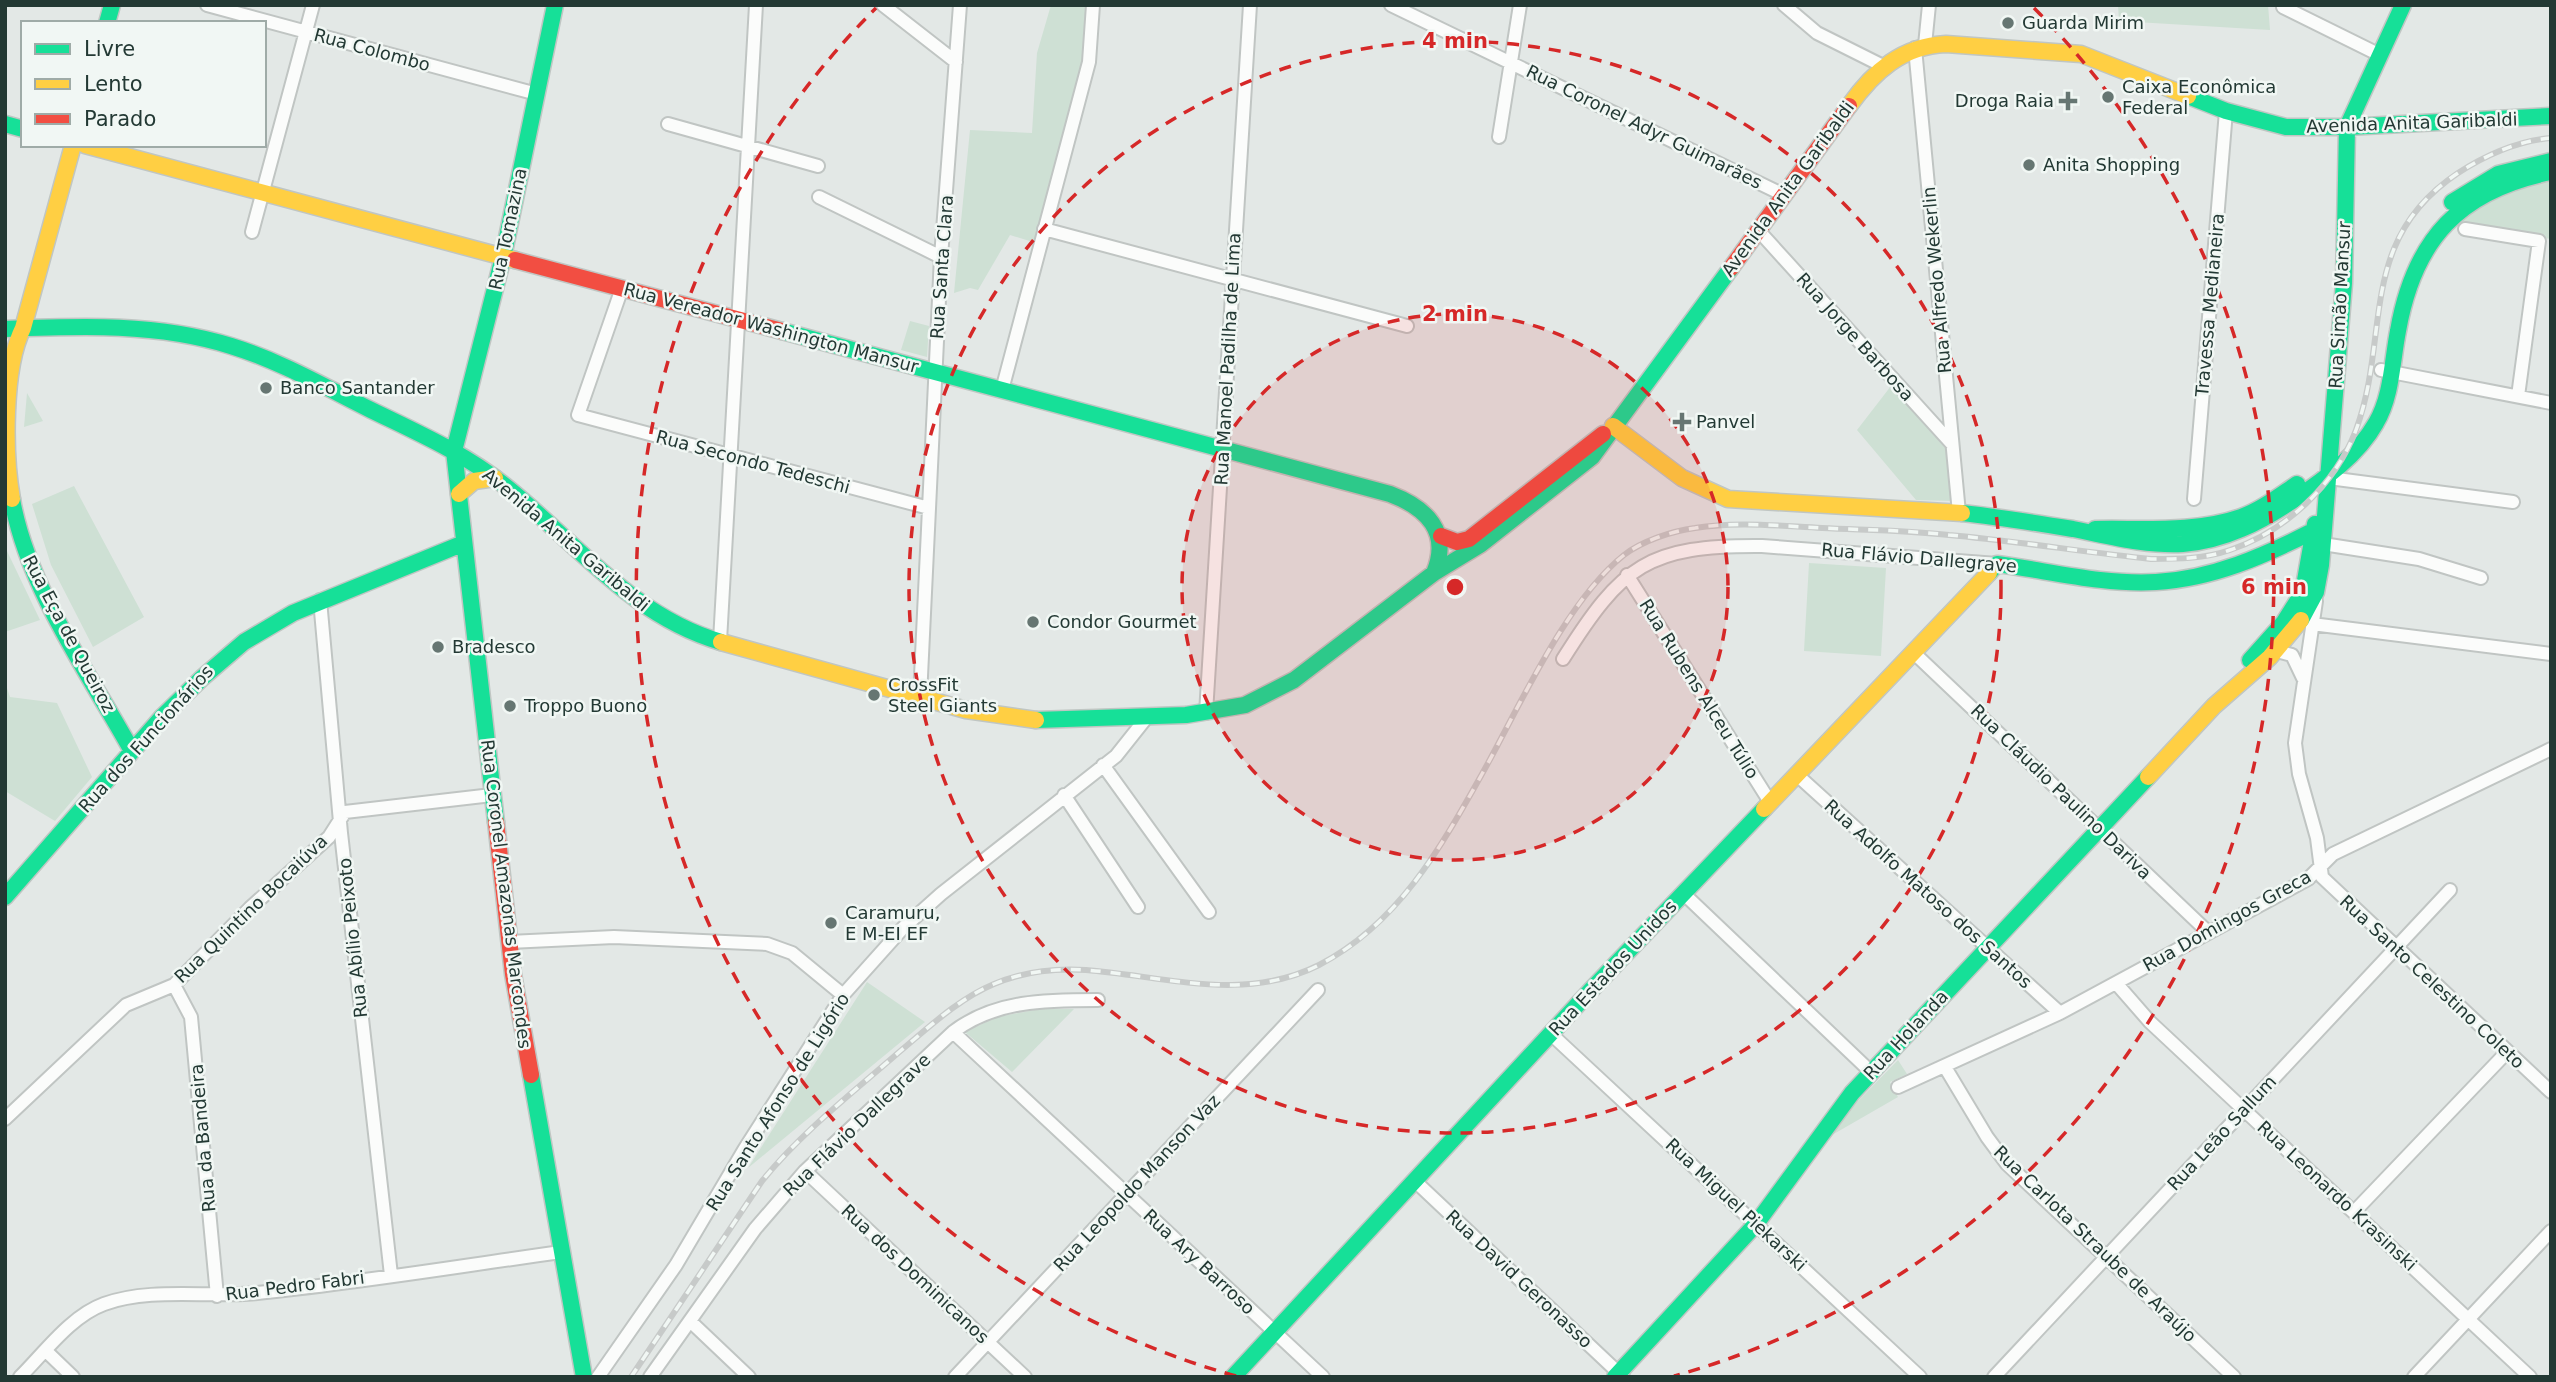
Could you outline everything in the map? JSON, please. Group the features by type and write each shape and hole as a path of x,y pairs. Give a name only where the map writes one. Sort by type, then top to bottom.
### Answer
{"main road":[{"name":"Rua Tomazina","path":"454,451 503,257 555,5"},
{"path":"2347,127 2403,5"},
{"name":"Avenida Anita Garibaldi","path":"5,329 127,329 184,335 230,345 454,451 495,478 645,607 683,629 720,641 980,713 1024,720 1206,713 1245,705 1278,691 1434,573 1480,545 1592,457 1858,94 1883,66 1920,46 2068,52 2115,67 2226,111 2286,127 2347,127 2551,116"},
{"name":"Rua Simão Mansur","path":"2312,584 2323,544 2344,283 2347,127"},
{"name":"Rua Eça de Queiroz","path":"72,147 23,328 14,346 6,445 7,474 16,524 44,593 132,751"},
{"name":"Rua Vereador Washington Mansur","path":"92,147 1403,498 1423,510 1441,536"},
{"path":"2386,371 2394,296 2403,269 2422,234 2438,214 2476,184 2520,166 2551,161"},
{"path":"1613,426 1703,491 1728,499 1959,513 2075,530 2146,545 2201,542 2249,527 2273,514 2329,473 2364,430 2371,416 2386,371 2405,293 2418,258 2430,240 2455,213 2489,190 2508,181 2551,172"},
{"name":"Avenida Anita Garibaldi","path":"1441,536 1457,542 1469,539 1613,426"},
{"name":"Rua Coronel Amazonas Marcondes","path":"454,451 509,942 584,1377"},
{"path":"2075,530 2216,524 2241,517 2329,473"},
{"name":"Rua Simão Mansur","path":"2312,584 2313,531 2329,473"},
{"path":"458,494 474,481 495,478"},
{"path":"2300,494 2314,493 2321,504"},
{"name":"Rua Flávio Dallegrave","path":"1997,564 2126,581 2165,581 2242,564 2313,531"},
{"path":"1434,573 1442,556 1441,536"},
{"name":"Rua dos Funcionários","path":"5,897 189,687 228,652 268,625 320,600 464,543"},
{"name":"Rua Estados Unidos","path":"1233,1377 1683,893 1997,564"},
{"name":"Rua Holanda","path":"1619,1375 1756,1224 1790,1181 1839,1109 1871,1072 2214,706 2273,650 2301,619 2312,584"},
{"name":"Rua Holanda","path":"2214,706 2248,662 2291,614 2312,584"}],"street":[{"name":"Rua Colombo","path":"207,5 265,21"},
{"path":"252,232 313,5"},
{"path":"720,641 756,5"},
{"path":"883,5 956,62"},
{"name":"Rua Santa Clara","path":"920,697 941,257 960,5"},
{"path":"1002,390 1089,62 1093,5"},
{"name":"Rua Manoel Padilha de Lima","path":"1206,713 1250,5"},
{"name":"Rua Coronel Adyr Guimarães","path":"1391,5 1784,195"},
{"path":"1499,137 1520,5"},
{"path":"1784,5 1817,33 1883,66"},
{"name":"Rua Alfredo Wekerlin","path":"1929,5 1920,46 1959,513"},
{"path":"2283,7 2380,55"},
{"name":"Rua Colombo","path":"266,21 537,94"},
{"name":"Travessa Medianeira","path":"2194,499 2226,111"},
{"path":"668,124 818,166"},
{"path":"820,197 941,257"},
{"path":"1044,229 1407,326"},
{"path":"2465,229 2539,241 2518,396"},
{"name":"Rua Jorge Barbosa","path":"1758,230 1952,444"},
{"name":"Rua Secondo Tedeschi","path":"622,288 578,415 929,508"},
{"path":"2386,371 2551,403"},
{"path":"2329,473 2513,502"},
{"path":"2323,544 2419,559 2481,578"},
{"name":"Rua Flávio Dallegrave","path":"1563,659 1600,603 1628,575 1659,558 1733,545 1997,564"},
{"name":"Rua Rubens Alceu Túlio","path":"1628,575 1770,803"},
{"name":"Rua Simão Mansur","path":"2312,584 2312,624 2296,731 2296,759 2317,838 2319,868"},
{"name":"Rua Abílio Peixoto","path":"320,600 340,817 391,1275"},
{"path":"2312,624 2551,654"},
{"path":"2273,650 2292,655 2301,669 2304,681"},
{"name":"Rua Cláudio Paulino Dariva","path":"1913,652 2208,932"},
{"name":"Rua Santo Afonso de Ligório","path":"598,1377 665,1281 843,995 904,928 941,894 1124,748 1147,717"},
{"name":"Rua Domingos Greca","path":"1898,1087 2060,1013 2308,879 2333,854 2551,749"},
{"path":"1103,765 1209,912"},
{"name":"Rua Adolfo Matoso dos Santos","path":"1797,774 2060,1013"},
{"name":"Rua Quintino Bocaiúva","path":"5,1119 126,1005 174,985 250,908 329,837 340,817 351,809 492,795"},
{"path":"1064,795 1138,908"},
{"name":"Rua Santo Celestino Coleto","path":"2319,868 2328,884 2551,1092"},
{"name":"Rua Leão Sallum","path":"1994,1377 2450,890"},
{"path":"1683,893 1871,1072"},
{"path":"509,942 614,937 767,944 792,954 843,995"},
{"name":"Rua Leonardo Krasinski","path":"2116,983 2150,1022 2530,1377"},
{"name":"Rua da Bandeira","path":"174,985 191,1017 217,1296"},
{"name":"Rua Leopoldo Manson Vaz","path":"955,1377 1318,990"},
{"name":"Rua Flávio Dallegrave","path":"650,1377 755,1230 805,1171 953,1032 981,1014 1023,1003 1098,1000"},
{"name":"Rua Ary Barroso","path":"953,1032 1323,1377"},
{"name":"Rua Miguel Piekarski","path":"1551,1034 1920,1377"},
{"path":"2354,1212 2507,1052"},
{"name":"Rua Carlota Straube de Araújo","path":"1945,1067 2002,1158 2234,1377"},
{"name":"Rua dos Dominicanos","path":"805,1171 1025,1377"},
{"name":"Rua David Geronasso","path":"1416,1182 1619,1375"},
{"path":"2414,1377 2551,1231"},
{"name":"Rua Pedro Fabri","path":"20,1377 90,1311 115,1300 146,1296 217,1296 561,1252"},
{"path":"690,1321 749,1377"},
{"path":"46,1351 74,1377"}],"green space":[{"path":"1051,5 1086,5 1082,60 1036,243 1010,235 978,290 970,288 954,293 970,130 1032,133 1037,53"},
{"path":"2118,5 2268,5 2270,30 2119,21"},
{"path":"2551,177 2551,239 2452,223 2499,194"},
{"path":"910,321 929,326 927,357 901,350"},
{"path":"1891,386 1949,452 1952,501 1916,500 1857,430"},
{"path":"27,393 43,421 24,427"},
{"path":"74,486 144,617 93,647 51,565 32,504"},
{"path":"7,551 40,620 5,632 5,553"},
{"path":"1809,563 1886,568 1881,656 1804,651"},
{"path":"5,682 10,697 57,703 92,777 55,821 5,791"},
{"path":"867,982 925,1022 748,1168"},
{"path":"1040,1009 1074,1009 1012,1072 965,1032 997,1017"},
{"path":"1898,1060 1907,1074 1890,1082 1898,1097 1832,1135 1857,1102"}],"railway":[{"path":"631,1377 762,1181 777,1163 810,1130 932,1024 981,990 1016,976 1062,970 1086,970 1204,984 1262,983 1319,965 1372,928 1394,906 1433,857 1482,774 1545,657 1582,600 1602,575 1639,545 1686,529 1758,525 1933,533 2151,559 2171,559 2220,553 2251,542 2270,531 2306,504 2322,487 2347,450 2356,430 2366,394 2382,291 2390,259 2404,228 2426,200 2469,166 2514,146 2551,138"}],"traffic: fast":[{"path":"108,21 112,5"},
{"path":"496,822 454,451 503,257 555,5"},
{"path":"2301,620 2316,592 2321,565 2344,283 2347,127 2403,5"},
{"path":"2188,96 2226,111 2286,127 2347,127 2551,116"},
{"path":"5,124 21,128"},
{"path":"2452,202 2498,174 2551,161"},
{"path":"1962,513 2141,542 2169,544 2198,542 2227,535 2269,515 2329,475 2369,435 2381,413 2388,390 2405,298 2429,245 2446,224 2467,206 2491,192 2519,180 2551,172"},
{"path":"1036,720 1186,715 1245,705 1294,680 1434,573 1480,545 1592,457 1731,268"},
{"path":"5,329 91,327 176,333 231,346 285,367 422,435 489,473 632,596 689,630 721,642"},
{"path":"782,331 1390,494 1415,506 1432,523 1440,545 1434,573"},
{"path":"2095,529 2169,529 2223,522 2256,511 2297,484"},
{"path":"12,499 20,532 45,597 132,751"},
{"path":"2250,660 2284,622 2303,592 2315,524"},
{"path":"1989,573 1997,564 2116,581 2177,580 2237,565 2313,531"},
{"path":"5,897 162,717 244,642 293,613 464,543"},
{"path":"1615,1377 1756,1224 1852,1093 2148,777"},
{"path":"1233,1377 1592,989 1764,809"},
{"path":"531,1075 584,1377"}],"traffic: slow":[{"path":"1849,106 1890,63 1916,50 1946,44 2081,54 2188,96"},
{"path":"12,499 7,436 12,365 72,147"},
{"path":"92,147 515,260"},
{"path":"1613,426 1682,478 1728,499 1962,513"},
{"path":"459,494 474,481 495,478"},
{"path":"1764,809 1989,573"},
{"path":"2148,777 2214,706 2270,657 2301,620"},
{"path":"721,642 966,710 1036,720"}],"traffic: jam":[{"path":"1731,268 1849,106"},
{"path":"515,260 782,331"},
{"path":"1441,536 1457,542 1469,539 1603,434"},
{"path":"496,822 513,974 531,1075"}],"place":[{"name":"Guarda Mirim","path":"2008,23"},
{"name":"Caixa Econômica Federal","path":"2108,97"},
{"name":"Droga Raia","path":"2068,101"},
{"name":"Anita Shopping","path":"2029,165"},
{"name":"Banco Santander","path":"266,388"},
{"name":"Panvel","path":"1682,422"},
{"name":"Condor Gourmet","path":"1033,622"},
{"name":"Bradesco","path":"438,647"},
{"name":"CrossFit Steel Giants","path":"874,695"},
{"name":"Troppo Buono","path":"510,706"},
{"name":"Caramuru, E M-EI EF","path":"831,923"}]}
